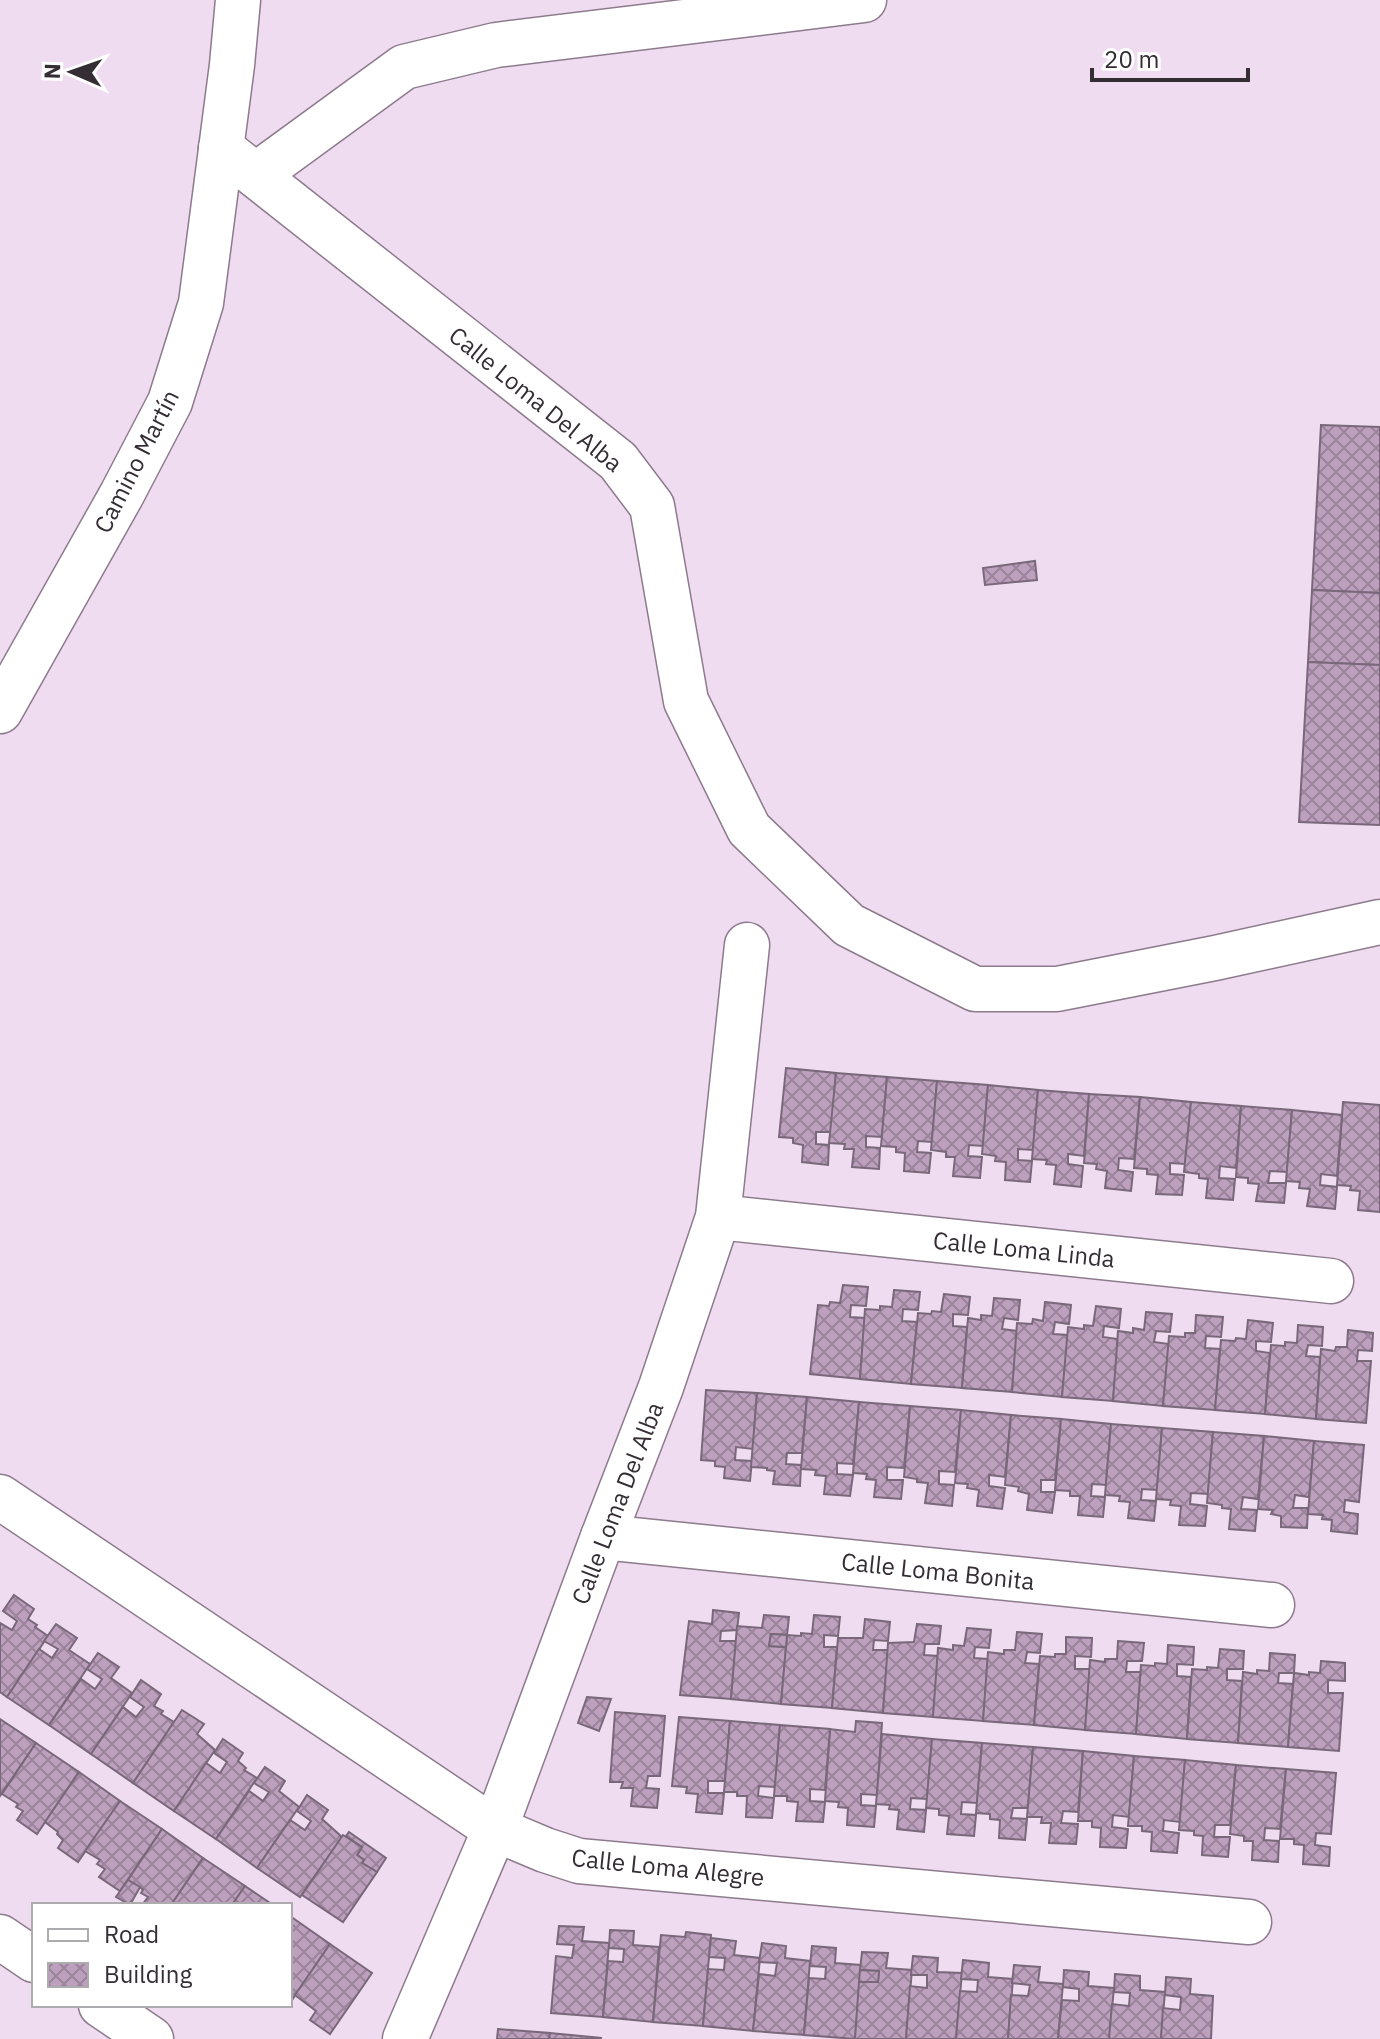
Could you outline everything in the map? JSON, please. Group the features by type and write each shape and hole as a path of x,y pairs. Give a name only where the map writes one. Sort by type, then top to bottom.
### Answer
{"street":[{"name":"Camino Martín","path":"0,711 170,402 201,303 238,0"},
{"path":"256,175 404,67 496,45 864,0"},
{"name":"Calle Loma Del Alba","path":"221,148 618,461 652,506 686,701 749,829 849,925 975,989 1057,989 1380,922"},
{"name":"Calle Loma Del Alba","path":"405,2039 495,1829 661,1387 718,1217 747,945"},
{"name":"Calle Loma Linda","path":"718,1217 1331,1281"},
{"name":"Calle Loma Alegre","path":"0,1497 495,1829 545,1850 579,1861 1249,1922"},
{"name":"Calle Loma Bonita","path":"603,1537 1272,1605"},
{"path":"0,1937 32,1959"},
{"path":"104,2007 151,2039"}],"building":[{"path":"1321,425 1380,427 1380,593 1312,590"},
{"path":"1035,561 1037,580 985,585 983,568"},
{"path":"1312,590 1380,593 1380,665 1308,662"},
{"path":"1308,662 1380,665 1380,825 1299,822"},
{"path":"786,1068 836,1073 831,1132 816,1132 816,1144 829,1145 828,1165 802,1162 803,1145 793,1143 793,1138 779,1137"},
{"path":"836,1073 887,1077 882,1137 866,1136 866,1147 880,1148 879,1169 852,1167 854,1149 844,1149 845,1144 829,1143"},
{"path":"887,1077 937,1081 932,1142 918,1141 917,1152 931,1153 929,1173 904,1171 905,1153 896,1152 896,1147 881,1146"},
{"path":"937,1081 988,1085 983,1146 969,1145 968,1156 982,1157 980,1178 953,1176 955,1157 946,1157 946,1152 931,1150"},
{"path":"988,1085 1038,1090 1033,1150 1018,1149 1018,1160 1032,1161 1030,1182 1005,1180 1006,1162 995,1161 996,1156 982,1154"},
{"path":"1038,1090 1089,1094 1084,1156 1068,1154 1068,1164 1083,1166 1081,1187 1054,1184 1056,1165 1046,1164 1047,1160 1032,1159"},
{"path":"1089,1094 1140,1097 1134,1159 1119,1158 1118,1170 1133,1172 1131,1191 1105,1188 1107,1171 1096,1169 1097,1164 1084,1163"},
{"path":"1140,1097 1191,1102 1185,1164 1170,1163 1170,1174 1184,1175 1182,1195 1156,1194 1158,1175 1147,1174 1147,1169 1134,1168"},
{"path":"1191,1102 1241,1106 1236,1168 1220,1166 1219,1178 1235,1179 1233,1200 1206,1198 1208,1179 1184,1172"},
{"path":"1343,1102 1380,1105 1380,1212 1358,1210 1360,1191 1350,1190 1351,1186 1337,1185"},
{"path":"1241,1106 1292,1110 1287,1172 1270,1171 1268,1183 1286,1183 1284,1203 1256,1201 1259,1184 1248,1183 1248,1178 1236,1177"},
{"path":"1292,1110 1342,1115 1337,1176 1321,1174 1320,1185 1337,1187 1335,1209 1307,1206 1310,1189 1299,1188 1300,1182 1286,1181"},
{"path":"843,1285 868,1287 866,1306 851,1305 850,1317 865,1318 860,1379 810,1374 818,1305 840,1303"},
{"path":"894,1290 920,1292 918,1310 903,1309 902,1321 917,1322 911,1384 860,1379 865,1309 892,1307"},
{"path":"944,1294 970,1297 968,1315 953,1314 953,1326 967,1327 962,1388 911,1384 918,1313 941,1312"},
{"path":"994,1298 1020,1300 1018,1320 1004,1318 1002,1329 1017,1331 1012,1392 962,1388 968,1318 981,1320 981,1315 992,1316"},
{"path":"1045,1302 1071,1305 1069,1324 1055,1322 1053,1334 1068,1335 1062,1397 1012,1392 1017,1323 1032,1324 1033,1319 1043,1321"},
{"path":"1096,1306 1121,1309 1119,1328 1104,1326 1103,1337 1118,1339 1113,1401 1062,1397 1068,1327 1084,1329 1084,1325 1093,1326"},
{"path":"1146,1312 1172,1314 1170,1332 1156,1331 1154,1342 1169,1344 1163,1406 1113,1401 1118,1331 1133,1333 1133,1328 1144,1330"},
{"path":"1196,1315 1223,1317 1221,1337 1206,1336 1205,1348 1220,1349 1215,1410 1163,1406 1169,1336 1185,1337 1185,1333 1195,1333"},
{"path":"1248,1320 1273,1323 1271,1342 1256,1341 1256,1351 1270,1353 1265,1414 1215,1410 1221,1340 1246,1339"},
{"path":"1298,1325 1323,1327 1322,1346 1308,1345 1306,1356 1320,1357 1316,1419 1265,1414 1271,1345 1297,1343"},
{"path":"1348,1330 1373,1333 1372,1351 1358,1350 1357,1361 1371,1361 1366,1423 1316,1419 1321,1349 1335,1351 1336,1347 1347,1347"},
{"path":"706,1390 757,1393 753,1449 736,1447 735,1460 752,1461 750,1481 724,1478 725,1467 715,1466 715,1461 701,1460"},
{"path":"757,1393 807,1397 802,1453 787,1453 786,1464 801,1465 800,1486 773,1484 775,1471 751,1467"},
{"path":"807,1397 859,1402 853,1464 837,1463 837,1474 853,1475 850,1496 824,1494 826,1476 815,1475 816,1470 801,1469"},
{"path":"859,1402 910,1406 904,1468 887,1467 887,1480 903,1480 901,1499 874,1497 876,1480 866,1479 867,1474 853,1473"},
{"path":"910,1406 961,1410 955,1472 939,1471 939,1484 954,1485 952,1506 925,1503 928,1483 904,1477"},
{"path":"961,1410 1011,1415 1005,1477 989,1475 989,1486 1005,1488 1002,1509 977,1506 979,1490 967,1488 968,1484 955,1483"},
{"path":"1011,1415 1061,1419 1055,1480 1041,1480 1041,1492 1055,1492 1052,1513 1027,1510 1029,1494 1018,1491 1019,1487 1005,1485"},
{"path":"1061,1419 1111,1424 1106,1485 1092,1484 1091,1496 1105,1497 1103,1517 1078,1515 1080,1496 1070,1496 1070,1491 1055,1490"},
{"path":"1111,1424 1162,1428 1157,1490 1142,1489 1141,1500 1156,1501 1154,1521 1128,1518 1130,1502 1119,1501 1120,1496 1105,1495"},
{"path":"1162,1428 1213,1432 1208,1494 1191,1493 1190,1504 1207,1506 1205,1526 1179,1525 1181,1506 1170,1505 1171,1500 1156,1499"},
{"path":"1213,1432 1264,1436 1258,1499 1243,1497 1241,1509 1257,1510 1255,1531 1229,1529 1231,1509 1207,1503"},
{"path":"1264,1436 1314,1441 1309,1497 1295,1495 1293,1508 1308,1508 1307,1528 1281,1527 1281,1516 1271,1514 1273,1510 1258,1509"},
{"path":"1314,1441 1364,1445 1359,1502 1345,1500 1344,1512 1358,1514 1357,1534 1331,1531 1332,1520 1322,1519 1323,1515 1308,1514"},
{"path":"14,1595 34,1609 28,1619 48,1636 7,1697 0,1692 0,1623 12,1630 17,1621 3,1611"},
{"path":"713,1610 739,1613 737,1630 721,1631 720,1641 736,1641 731,1699 680,1695 689,1621 712,1624"},
{"path":"764,1615 789,1617 787,1635 771,1634 769,1646 786,1647 781,1704 731,1699 737,1626 762,1628"},
{"path":"814,1615 840,1617 838,1636 824,1635 824,1647 837,1647 832,1708 781,1704 787,1635 812,1634"},
{"path":"865,1619 890,1622 888,1641 874,1640 873,1650 888,1650 883,1713 832,1708 838,1638 863,1638"},
{"path":"56,1624 77,1638 69,1650 90,1664 49,1725 7,1697 39,1649 52,1658 58,1649 44,1641"},
{"path":"917,1624 941,1626 939,1644 925,1644 924,1655 938,1656 933,1717 883,1713 888,1643 914,1642"},
{"path":"967,1628 991,1630 989,1648 975,1647 974,1658 988,1659 983,1721 933,1717 938,1648 953,1650 953,1645 964,1646"},
{"path":"1017,1632 1042,1634 1040,1653 1027,1652 1025,1663 1039,1664 1034,1725 983,1721 988,1652 1004,1654 1004,1650 1015,1650"},
{"path":"771,1634 787,1635 786,1647 769,1646"},
{"path":"1066,1637 1092,1638 1091,1657 1075,1656 1075,1669 1090,1669 1085,1730 1034,1725 1040,1656 1066,1654"},
{"path":"1118,1641 1144,1643 1142,1661 1127,1661 1126,1672 1141,1672 1136,1734 1085,1730 1090,1660 1105,1662 1105,1659 1117,1659"},
{"path":"1168,1645 1194,1647 1193,1665 1177,1664 1177,1676 1191,1677 1187,1739 1136,1734 1141,1665 1167,1664"},
{"path":"1220,1649 1244,1651 1243,1669 1227,1669 1227,1680 1242,1681 1238,1743 1187,1739 1192,1669 1218,1668"},
{"path":"98,1653 119,1667 111,1678 132,1693 91,1754 49,1725 81,1679 95,1689 102,1679 87,1669"},
{"path":"1270,1653 1295,1655 1294,1673 1279,1673 1278,1683 1293,1684 1288,1747 1238,1743 1243,1672 1257,1674 1257,1670 1269,1671"},
{"path":"1321,1661 1345,1663 1345,1681 1328,1680 1328,1693 1343,1693 1339,1751 1288,1747 1294,1673 1320,1673"},
{"path":"141,1680 161,1694 154,1706 174,1722 133,1783 91,1754 123,1707 136,1717 144,1707 130,1697"},
{"path":"587,1697 611,1699 599,1731 578,1723"},
{"path":"182,1710 204,1724 197,1734 215,1750 174,1811 133,1783"},
{"path":"615,1712 665,1716 660,1776 648,1776 646,1788 659,1789 657,1808 631,1806 633,1788 621,1788 623,1782 610,1782"},
{"path":"679,1717 730,1721 725,1781 708,1781 708,1793 724,1793 722,1814 696,1812 698,1794 686,1793 687,1787 672,1786"},
{"path":"0,1719 36,1743 0,1796"},
{"path":"730,1721 780,1725 775,1787 759,1786 758,1796 774,1798 772,1818 746,1817 747,1796 724,1792"},
{"path":"856,1721 882,1723 877,1795 861,1794 861,1805 876,1806 874,1827 847,1825 848,1808 838,1807 839,1802 825,1801 830,1729 855,1732"},
{"path":"780,1725 830,1729 825,1790 810,1789 810,1801 825,1802 823,1822 796,1821 798,1802 787,1801 787,1796 774,1796"},
{"path":"882,1734 932,1739 927,1799 911,1798 910,1809 926,1810 924,1832 897,1829 899,1810 889,1809 890,1805 876,1804"},
{"path":"223,1739 243,1753 238,1761 246,1768 244,1770 257,1778 216,1839 174,1811 206,1763 220,1773 227,1762 214,1753"},
{"path":"932,1739 982,1743 977,1803 962,1802 961,1814 976,1815 974,1836 947,1834 949,1816 939,1815 939,1809 926,1808"},
{"path":"36,1743 79,1772 37,1834 17,1820 23,1811 2,1794"},
{"path":"982,1743 1033,1747 1028,1808 1013,1808 1011,1818 1027,1819 1025,1840 999,1838 1000,1820 990,1819 990,1814 976,1813"},
{"path":"1033,1747 1083,1751 1078,1812 1063,1811 1061,1823 1078,1824 1076,1844 1049,1843 1051,1823 1041,1823 1042,1817 1027,1817"},
{"path":"1083,1751 1134,1756 1129,1817 1113,1815 1112,1827 1128,1829 1126,1848 1100,1847 1101,1828 1092,1827 1092,1821 1078,1821"},
{"path":"1134,1756 1185,1760 1180,1822 1164,1820 1163,1831 1179,1833 1177,1853 1151,1851 1152,1832 1142,1831 1142,1826 1128,1826"},
{"path":"1185,1760 1236,1765 1230,1825 1215,1825 1214,1837 1230,1837 1228,1857 1202,1855 1203,1836 1194,1835 1194,1831 1179,1830"},
{"path":"1236,1765 1286,1769 1280,1829 1265,1828 1264,1840 1279,1841 1278,1862 1252,1860 1253,1841 1244,1841 1244,1836 1230,1834"},
{"path":"265,1767 285,1781 279,1791 299,1807 257,1868 216,1839 249,1791 263,1801 269,1792 254,1783"},
{"path":"1286,1769 1336,1773 1331,1834 1316,1833 1315,1845 1330,1847 1329,1866 1303,1864 1304,1845 1294,1844 1294,1839 1280,1839"},
{"path":"79,1772 120,1801 78,1862 58,1848 63,1840 45,1822"},
{"path":"307,1795 328,1810 322,1819 342,1837 300,1897 257,1868 290,1820 305,1830 311,1821 297,1811"},
{"path":"120,1801 162,1829 120,1891 99,1877 105,1869 97,1864 100,1860 85,1851"},
{"path":"162,1829 203,1858 172,1903 144,1903 148,1897 141,1893 143,1890 140,1887 128,1880"},
{"path":"349,1832 386,1858 377,1872 362,1863 364,1860 357,1855 362,1847 346,1836"},
{"path":"343,1835 362,1847 357,1855 364,1860 362,1863 377,1872 343,1922 302,1895"},
{"path":"203,1858 245,1886 233,1903 172,1903"},
{"path":"128,1880 140,1887 131,1903 116,1897"},
{"path":"245,1886 270,1903 233,1903"},
{"path":"292,1917 330,1944 292,2000"},
{"path":"559,1926 584,1927 582,1941 609,1943 603,2017 551,2013 556,1956 572,1958 574,1945 557,1944"},
{"path":"610,1930 634,1931 633,1945 659,1947 653,2022 603,2017 608,1961 623,1962 624,1949 609,1948"},
{"path":"686,1932 711,1935 703,2026 653,2022 661,1935 685,1937"},
{"path":"711,1938 736,1941 734,1955 760,1958 753,2031 703,2026 708,1969 724,1970 725,1958 709,1957"},
{"path":"762,1943 786,1946 785,1958 810,1961 804,2035 753,2031 759,1974 775,1976 777,1963 759,1962"},
{"path":"330,1944 372,1973 330,2034 310,2020 316,2011 295,1995"},
{"path":"812,1946 836,1948 835,1963 861,1965 855,2039 804,2035 809,1978 825,1979 826,1967 810,1966"},
{"path":"862,1952 888,1953 886,1968 912,1970 906,2039 855,2039 859,1982 878,1982 879,1971 860,1970"},
{"path":"913,1956 938,1958 937,1972 962,1973 956,2039 906,2039 910,1986 927,1988 927,1975 911,1975"},
{"path":"963,1960 989,1963 988,1977 1013,1979 1008,2039 956,2039 960,1991 977,1992 978,1980 961,1979"},
{"path":"1014,1965 1040,1967 1038,1982 1063,1984 1058,2039 1008,2039 1011,1995 1028,1996 1030,1985 1012,1983"},
{"path":"860,1970 879,1971 878,1982 859,1982"},
{"path":"1064,1970 1089,1972 1088,1986 1114,1988 1109,2039 1058,2039 1062,2000 1079,2001 1079,1989 1063,1987"},
{"path":"1115,1974 1140,1976 1140,1990 1165,1992 1161,2039 1109,2039 1112,2004 1129,2006 1130,1993 1114,1992"},
{"path":"1166,1977 1191,1979 1190,1994 1213,1996 1211,2039 1161,2039 1163,2008 1180,2010 1181,1997 1165,1995"},
{"path":"498,2029 550,2033 549,2039 497,2039"},
{"path":"550,2033 601,2038 601,2039 549,2039"}]}
